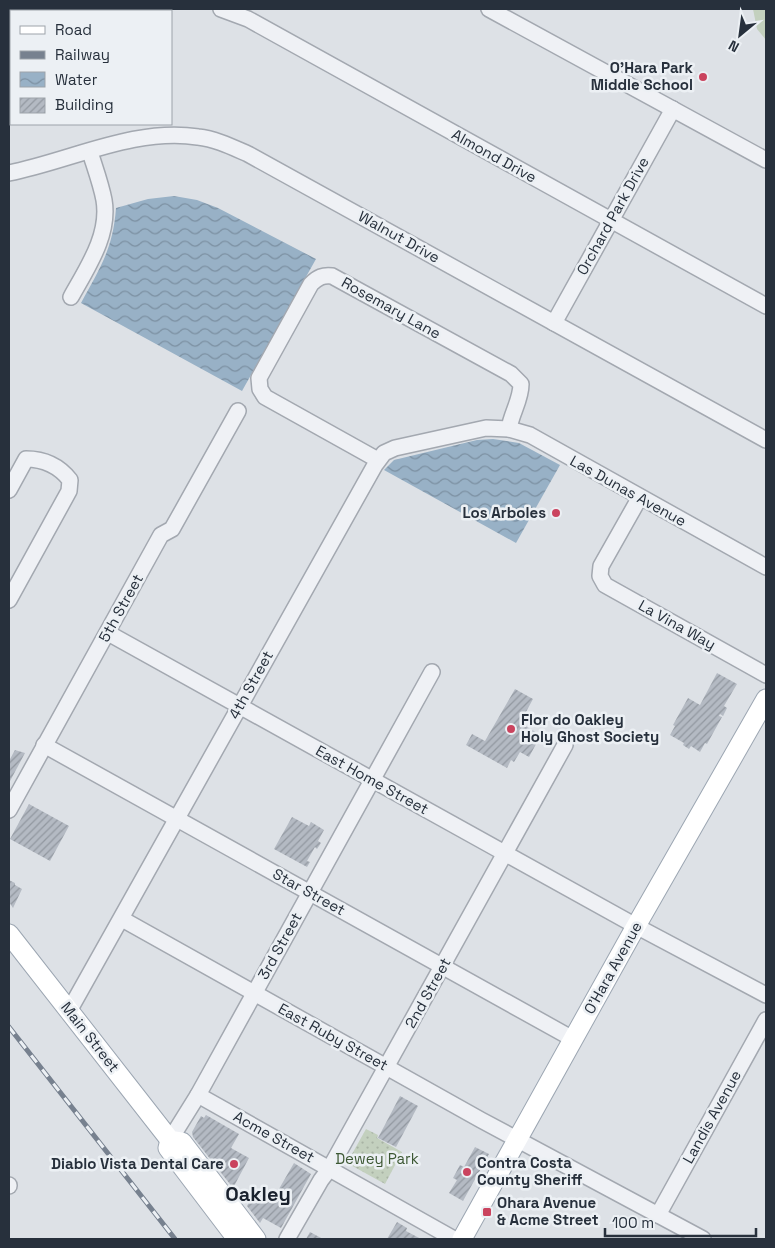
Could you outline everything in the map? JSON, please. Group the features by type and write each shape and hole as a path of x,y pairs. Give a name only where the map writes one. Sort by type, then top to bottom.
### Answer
{"main road":[{"name":"O'Hara Avenue","path":"462,1239 636,926 766,699"},
{"name":"Main Street","path":"9,934 170,1140 182,1142 256,1239"},
{"name":"Main Street","path":"170,1140 168,1148 237,1239"}],"street":[{"name":"Almond Drive","path":"221,9 248,19 766,306"},
{"path":"489,9 766,160"},
{"name":"Orchard Park Drive","path":"554,323 673,109"},
{"name":"Walnut Drive","path":"9,173 142,137 171,134 198,137 223,143 248,154 766,440"},
{"path":"71,297 100,242 104,222 104,202 90,152"},
{"name":"Rosemary Lane","path":"378,460 265,397 260,389 259,378 311,284 316,279 325,275 332,276 511,374 521,384 521,392 510,418 509,429"},
{"name":"5th Street","path":"9,810 162,535 172,529 238,411"},
{"name":"Las Dunas Avenue","path":"486,428 509,429 530,435 766,567"},
{"name":"4th Street","path":"70,1011 378,460 395,448 486,428"},
{"path":"9,490 26,459 38,459 61,469 70,480 69,491 9,600"},
{"name":"La Vina Way","path":"640,497 601,566 600,576 606,585 766,675"},
{"name":"East Home Street","path":"108,633 505,854 766,995"},
{"name":"3rd Street","path":"170,1140 198,1095 432,672"},
{"name":"2nd Street","path":"287,1239 330,1168 565,745"},
{"name":"Star Street","path":"44,746 574,1039"},
{"name":"East Ruby Street","path":"122,919 386,1067 703,1239"},
{"name":"Landis Avenue","path":"658,1215 766,1020"},
{"name":"Acme Street","path":"198,1095 454,1239"}],"green space":[{"path":"753,9 766,9 766,40 757,29"},
{"name":"Dewey Park","path":"366,1129 378,1135 377,1138 402,1152 385,1184 347,1163"}],"water":[{"path":"174,196 197,200 218,208 316,259 242,391 81,303 109,247 116,208 148,199"},
{"path":"493,439 519,443 560,465 516,543 384,470 394,460 477,440"}],"building":[{"path":"717,673 737,684 724,706 727,708 723,716 720,714 719,716 722,717 707,744 705,743 700,752 691,746 689,749 683,745 684,743 670,735 675,726 673,725 688,698 700,705"},
{"name":"Flor do Oakley Holy Ghost Society","path":"515,689 533,699 520,723 541,735 529,757 520,752 514,762 511,760 507,768 466,745 472,734 485,741"},
{"path":"15,750 25,753 9,783 9,761"},
{"path":"29,804 69,826 50,861 10,839"},
{"path":"292,817 309,826 311,822 324,830 318,841 321,843 317,849 315,847 307,861 310,862 307,867 274,849"},
{"path":"9,880 22,889 13,908 9,902"},
{"path":"400,1096 418,1106 396,1147 378,1138"},
{"path":"206,1115 239,1134 231,1148 249,1158 233,1188 193,1137 192,1132 201,1116 204,1118"},
{"name":"Contra Costa County Sheriff","path":"475,1147 489,1154 463,1201 449,1193 457,1180 453,1178 460,1165 464,1167"},
{"path":"294,1163 311,1174 281,1228 263,1218 260,1223 247,1206 256,1189 272,1201"},
{"path":"397,1222 407,1228 406,1231 421,1239 387,1239"},
{"path":"310,1232 323,1239 306,1239"}],"railway":[{"path":"9,1027 175,1239"}],"place":[{"name":"O'Hara Park Middle School","path":"703,77"},
{"name":"Los Arboles","path":"556,513"},
{"name":"Flor do Oakley Holy Ghost Society","path":"511,729"},
{"name":"Diablo Vista Dental Care","path":"234,1164"},
{"name":"Contra Costa County Sheriff","path":"467,1172"},
{"name":"Ohara Avenue & Acme Street","path":"487,1212"}],"district":[{"name":"Oakley","path":"258,1194"}]}
